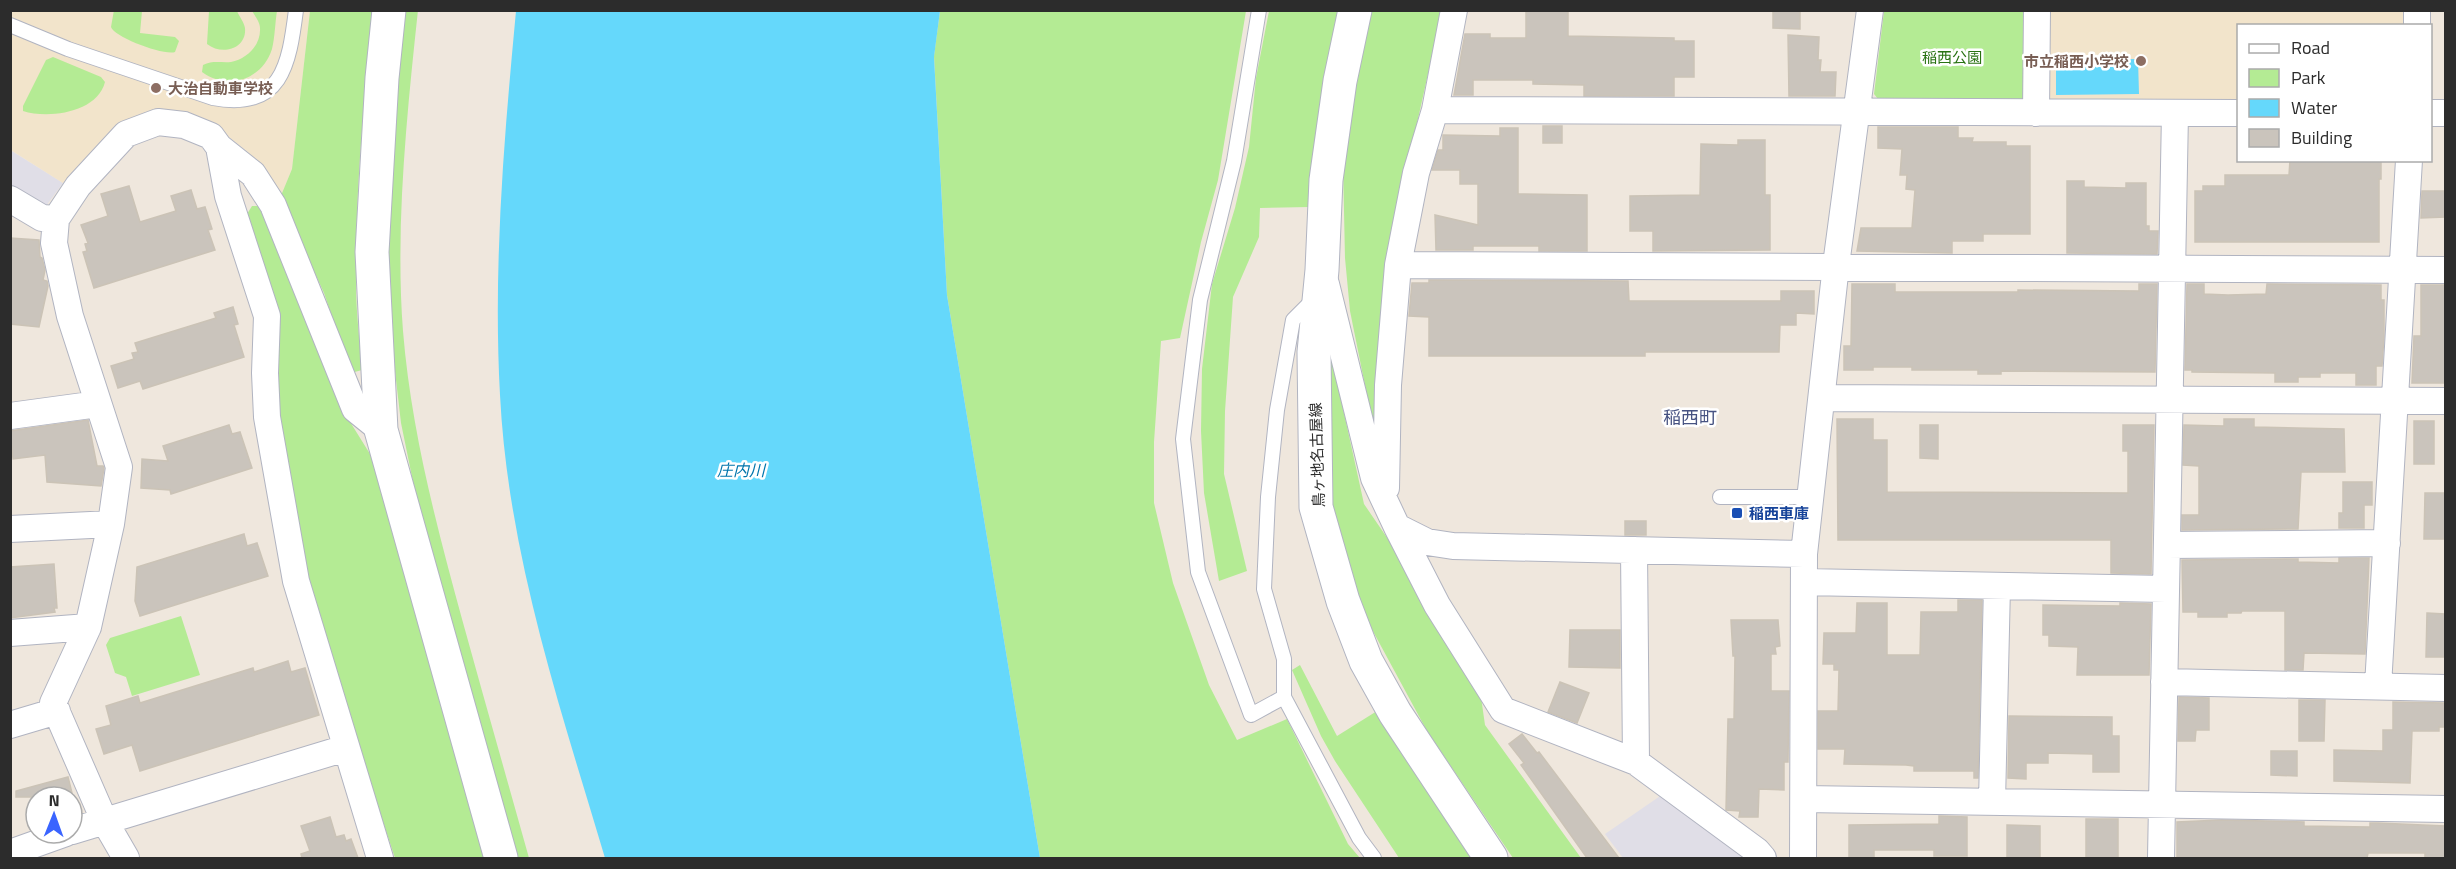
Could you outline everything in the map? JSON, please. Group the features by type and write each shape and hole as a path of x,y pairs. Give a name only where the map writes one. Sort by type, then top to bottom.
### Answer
{"main road":[{"path":"389,10 382,78 372,252 381,430 501,858"},
{"name":"鳥ヶ地名古屋線","path":"1355,10 1340,81 1326,180 1321,281 1314,352 1316,507 1343,601 1366,660 1395,713 1491,858"}],"street":[{"path":"1386,500 1388,385 1398,265 1416,173 1435,110 1454,10"},
{"path":"1803,858 1804,554 1836,265 1870,10"},
{"path":"2036,113 2037,10"},
{"path":"1435,110 2237,113"},
{"path":"2161,858 2175,113"},
{"path":"126,858 104,820 53,703 88,627 111,524 119,467 70,316 54,243 56,219 78,186 126,134 158,122 184,125 212,136 219,147 253,174 273,206 355,409 381,430"},
{"path":"219,147 228,196 267,316 265,373 267,417 296,581 380,858"},
{"path":"2378,686 2409,162"},
{"path":"10,200 42,218 56,219"},
{"path":"1398,265 1836,265 2445,270"},
{"path":"1321,281 1374,478 1437,605 1503,710 1636,762 1757,851 1763,858"},
{"path":"1822,398 2445,401"},
{"path":"10,416 98,404"},
{"path":"10,529 111,524"},
{"path":"1397,527 1427,542 1453,546 1804,554"},
{"path":"2167,545 2387,543"},
{"path":"1634,550 1636,762"},
{"path":"1804,582 2166,589"},
{"path":"1992,802 1997,586"},
{"path":"10,633 88,627"},
{"path":"2164,682 2445,688"},
{"path":"10,725 57,711"},
{"path":"84,827 346,748"},
{"path":"1804,799 2445,809"},
{"path":"10,853 32,845"}],"lane":[{"path":"10,25 213,98 234,102 255,96 273,87 284,71 291,51 296,10"},
{"path":"1259,10 1234,161 1200,300 1183,439 1198,572 1251,715 1284,697"},
{"path":"1321,281 1293,321 1277,410 1268,497 1264,589 1284,659 1284,697 1359,838 1374,858"},
{"path":"1720,497 1811,497"}],"shaded area":[{"name":"大治自動車学校","path":"10,11 310,11 292,169 280,198 248,152 215,126 178,114 151,111 118,127 63,183 11,150"},
{"name":"市立稲西小学校","path":"2043,11 2404,11 2403,24 2237,24 2237,105 2054,105 2042,97"},
{"path":"10,150 63,183 43,210 11,192"},
{"path":"1666,792 1754,858 1623,858 1605,834"}],"green space":[{"path":"114,10 142,11 140,33 175,37 179,41 175,52 161,51 121,36 111,27"},
{"path":"418,10 406,130 401,211 401,292 407,368 418,440 434,512 529,858 518,858 420,516 401,423 390,328 387,248 389,143 403,11"},
{"path":"209,11 237,11 245,28 245,35 238,45 220,50 207,44"},
{"path":"252,11 277,11 274,40 267,60 252,75 233,81 222,81 202,72 203,65 231,62 242,58 252,50 258,40 260,28"},
{"path":"310,11 373,11 363,113 357,215 356,295 362,370 351,373 324,293 280,198 292,169"},
{"path":"940,11 1246,11 1218,180 1201,242 1180,338 1161,341 1154,442 1154,503 1173,583 1209,685 1237,740 1287,719 1348,844 1360,858 1040,858 947,295 934,56"},
{"path":"1269,11 1342,11 1309,207 1260,208 1259,237 1233,297 1225,411 1224,474 1247,571 1219,581 1204,493 1201,431 1202,369 1212,284 1235,208 1249,147 1256,78"},
{"path":"1367,11 1442,11 1387,258 1375,384 1377,445 1350,311 1345,258 1343,164"},
{"name":"稲西公園","path":"1884,11 2031,11 2023,104 1882,104 1874,94"},
{"path":"53,57 101,77 105,82 100,92 82,107 58,114 23,111 23,106 46,60"},
{"path":"252,206 259,206 267,213 352,425 375,462 488,858 395,858 303,581 247,214"},
{"path":"1326,331 1364,504 1390,542 1481,697 1485,725 1581,858 1513,858 1427,731 1349,587 1329,497"},
{"path":"181,616 200,675 132,696 126,677 115,673 106,645 110,638"},
{"path":"1300,665 1337,736 1377,711 1476,858 1399,858 1321,736 1292,670"}],"water":[{"name":"庄内川","path":"516,11 940,11 934,57 947,295 1040,858 605,858 539,630 513,513 505,454 498,347 499,251"},
{"path":"2138,59 2139,94 2056,95 2056,60"}],"building":[{"path":"1526,10 1568,10 1568,36 1674,38 1674,41 1694,41 1694,77 1674,77 1674,96 1584,96 1584,85 1533,84 1533,80 1473,80 1473,95 1454,95 1465,34 1490,34 1490,38 1526,38"},
{"path":"1773,10 1800,10 1800,29 1773,28"},
{"path":"1788,35 1819,37 1820,72 1836,72 1835,96 1789,96"},
{"path":"1543,126 1562,126 1562,143 1543,143"},
{"path":"1878,127 1958,127 1958,138 1973,138 1972,142 2006,142 2006,146 2030,146 2030,234 1983,234 1983,241 1952,241 1952,253 1857,251 1861,228 1912,228 1915,190 1906,189 1907,175 1900,175 1902,149 1878,148"},
{"path":"1500,128 1518,128 1518,194 1587,195 1587,251 1539,251 1539,246 1473,246 1473,250 1436,250 1435,215 1478,225 1478,184 1460,184 1460,170 1432,170 1438,150 1443,150 1443,135 1500,136"},
{"path":"1738,140 1765,140 1765,195 1770,195 1770,250 1653,251 1653,231 1630,231 1630,196 1700,195 1701,144 1738,145"},
{"path":"2290,162 2381,162 2379,242 2195,242 2195,191 2203,191 2203,186 2225,186 2225,175 2289,175"},
{"path":"2067,181 2084,181 2084,187 2126,188 2126,183 2146,183 2146,226 2149,226 2149,231 2158,231 2157,254 2067,253"},
{"path":"129,186 140,222 176,211 171,196 191,190 197,209 205,207 212,229 208,230 215,250 94,288 83,252 87,251 85,244 88,243 81,225 108,216 101,194"},
{"path":"2422,191 2445,191 2445,217 2421,218"},
{"path":"10,238 39,240 40,257 45,270 43,280 47,281 48,286 39,327 10,324"},
{"path":"1429,280 1628,281 1629,301 1781,301 1781,291 1814,291 1814,314 1796,313 1796,325 1780,325 1779,352 1645,352 1645,356 1429,356 1429,317 1409,316 1412,283 1429,283"},
{"path":"1852,284 1895,284 1895,292 2018,292 2018,290 2139,291 2139,284 2157,284 2155,372 2001,371 2001,374 1978,374 1978,370 1912,370 1912,367 1844,370 1844,346 1851,346"},
{"path":"2187,284 2204,284 2204,294 2228,295 2266,294 2267,284 2381,285 2381,300 2384,300 2384,336 2382,366 2376,366 2376,385 2356,385 2356,373 2320,373 2320,377 2298,377 2298,382 2275,382 2275,373 2185,370"},
{"path":"2421,285 2445,285 2445,383 2412,383 2414,336 2421,336"},
{"path":"233,307 238,324 234,325 244,357 143,389 140,381 118,388 111,366 134,359 132,353 138,352 135,343 216,318 214,313"},
{"path":"1837,419 1873,419 1873,440 1887,440 1887,492 2128,493 2128,451 2123,451 2123,425 2154,425 2151,574 2111,573 2111,540 1838,540"},
{"path":"2224,419 2254,419 2254,427 2344,429 2345,472 2301,472 2298,529 2182,530 2182,515 2199,515 2199,466 2183,465 2184,425 2224,426"},
{"path":"88,420 97,466 104,468 101,486 47,482 45,455 13,459 10,431"},
{"path":"2414,421 2434,421 2434,464 2414,464"},
{"path":"229,425 232,434 240,432 252,468 171,494 170,490 141,488 142,459 168,461 163,446"},
{"path":"1920,425 1938,425 1938,459 1920,458"},
{"path":"2343,482 2372,482 2372,505 2364,505 2364,528 2339,528 2339,513 2343,513"},
{"path":"2425,493 2445,493 2445,539 2424,539"},
{"path":"1625,521 1646,521 1646,535 1625,535"},
{"path":"244,534 247,546 257,543 268,576 140,616 135,601 137,567"},
{"path":"2339,558 2369,558 2365,654 2304,653 2303,670 2285,670 2285,611 2242,611 2241,613 2227,613 2227,617 2198,617 2198,612 2183,612 2182,560 2298,559 2298,562 2339,563"},
{"path":"54,564 57,608 54,608 55,612 10,618 10,567"},
{"path":"1958,600 1982,600 1978,778 1974,778 1974,771 1914,771 1914,766 1906,765 1844,764 1845,749 1818,749 1818,711 1838,711 1839,670 1834,670 1834,664 1823,664 1824,633 1856,633 1857,603 1887,603 1887,655 1920,655 1921,612 1958,612"},
{"path":"2120,603 2151,604 2149,675 2077,675 2078,647 2049,646 2049,635 2043,635 2043,605 2120,606"},
{"path":"2427,613 2445,614 2445,657 2426,657"},
{"path":"1731,620 1778,620 1780,646 1775,647 1776,654 1771,654 1771,691 1789,691 1788,762 1784,762 1784,790 1759,789 1758,817 1739,817 1740,811 1726,810 1728,719 1734,719 1735,656 1733,656"},
{"path":"1570,630 1620,630 1620,668 1569,667"},
{"path":"288,661 291,672 305,668 319,715 140,771 132,745 104,754 96,729 111,725 106,706 138,696 140,703 253,668 254,672"},
{"path":"1560,682 1589,693 1577,723 1548,712"},
{"path":"2179,697 2209,698 2209,730 2196,730 2195,741 2178,741"},
{"path":"2299,700 2325,700 2324,741 2299,741"},
{"path":"2393,702 2445,703 2445,727 2439,727 2439,731 2412,731 2410,783 2334,781 2334,750 2383,751 2383,730 2393,730"},
{"path":"2009,716 2112,717 2112,736 2119,736 2119,772 2093,772 2093,754 2048,753 2048,763 2026,763 2026,779 2008,778"},
{"path":"1522,734 1537,753 1539,752 1619,858 1587,858 1521,765 1524,763 1509,744"},
{"path":"2271,751 2297,751 2297,776 2271,775"},
{"path":"68,777 70,785 38,785"},
{"path":"24,789 24,797 16,797 16,791"},
{"path":"1939,816 1967,817 1967,856 1934,856 1934,850 1874,850 1874,858 1849,858 1849,825 1939,824"},
{"path":"330,817 336,837 344,835 346,841 351,839 358,858 302,858 301,854 310,851 301,826"},
{"path":"2086,819 2118,819 2118,858 2086,858"},
{"path":"2221,820 2304,822 2304,826 2370,827 2370,823 2378,823 2445,826 2445,858 2425,858 2425,853 2368,853 2367,858 2177,858 2177,822"},
{"path":"2007,825 2040,826 2040,858 2007,858"}],"place":[{"name":"市立稲西小学校","path":"2141,61"},
{"name":"大治自動車学校","path":"156,88"},
{"name":"稲西車庫","path":"1737,513"}],"district":[{"name":"稲西町","path":"1690,417"}]}
